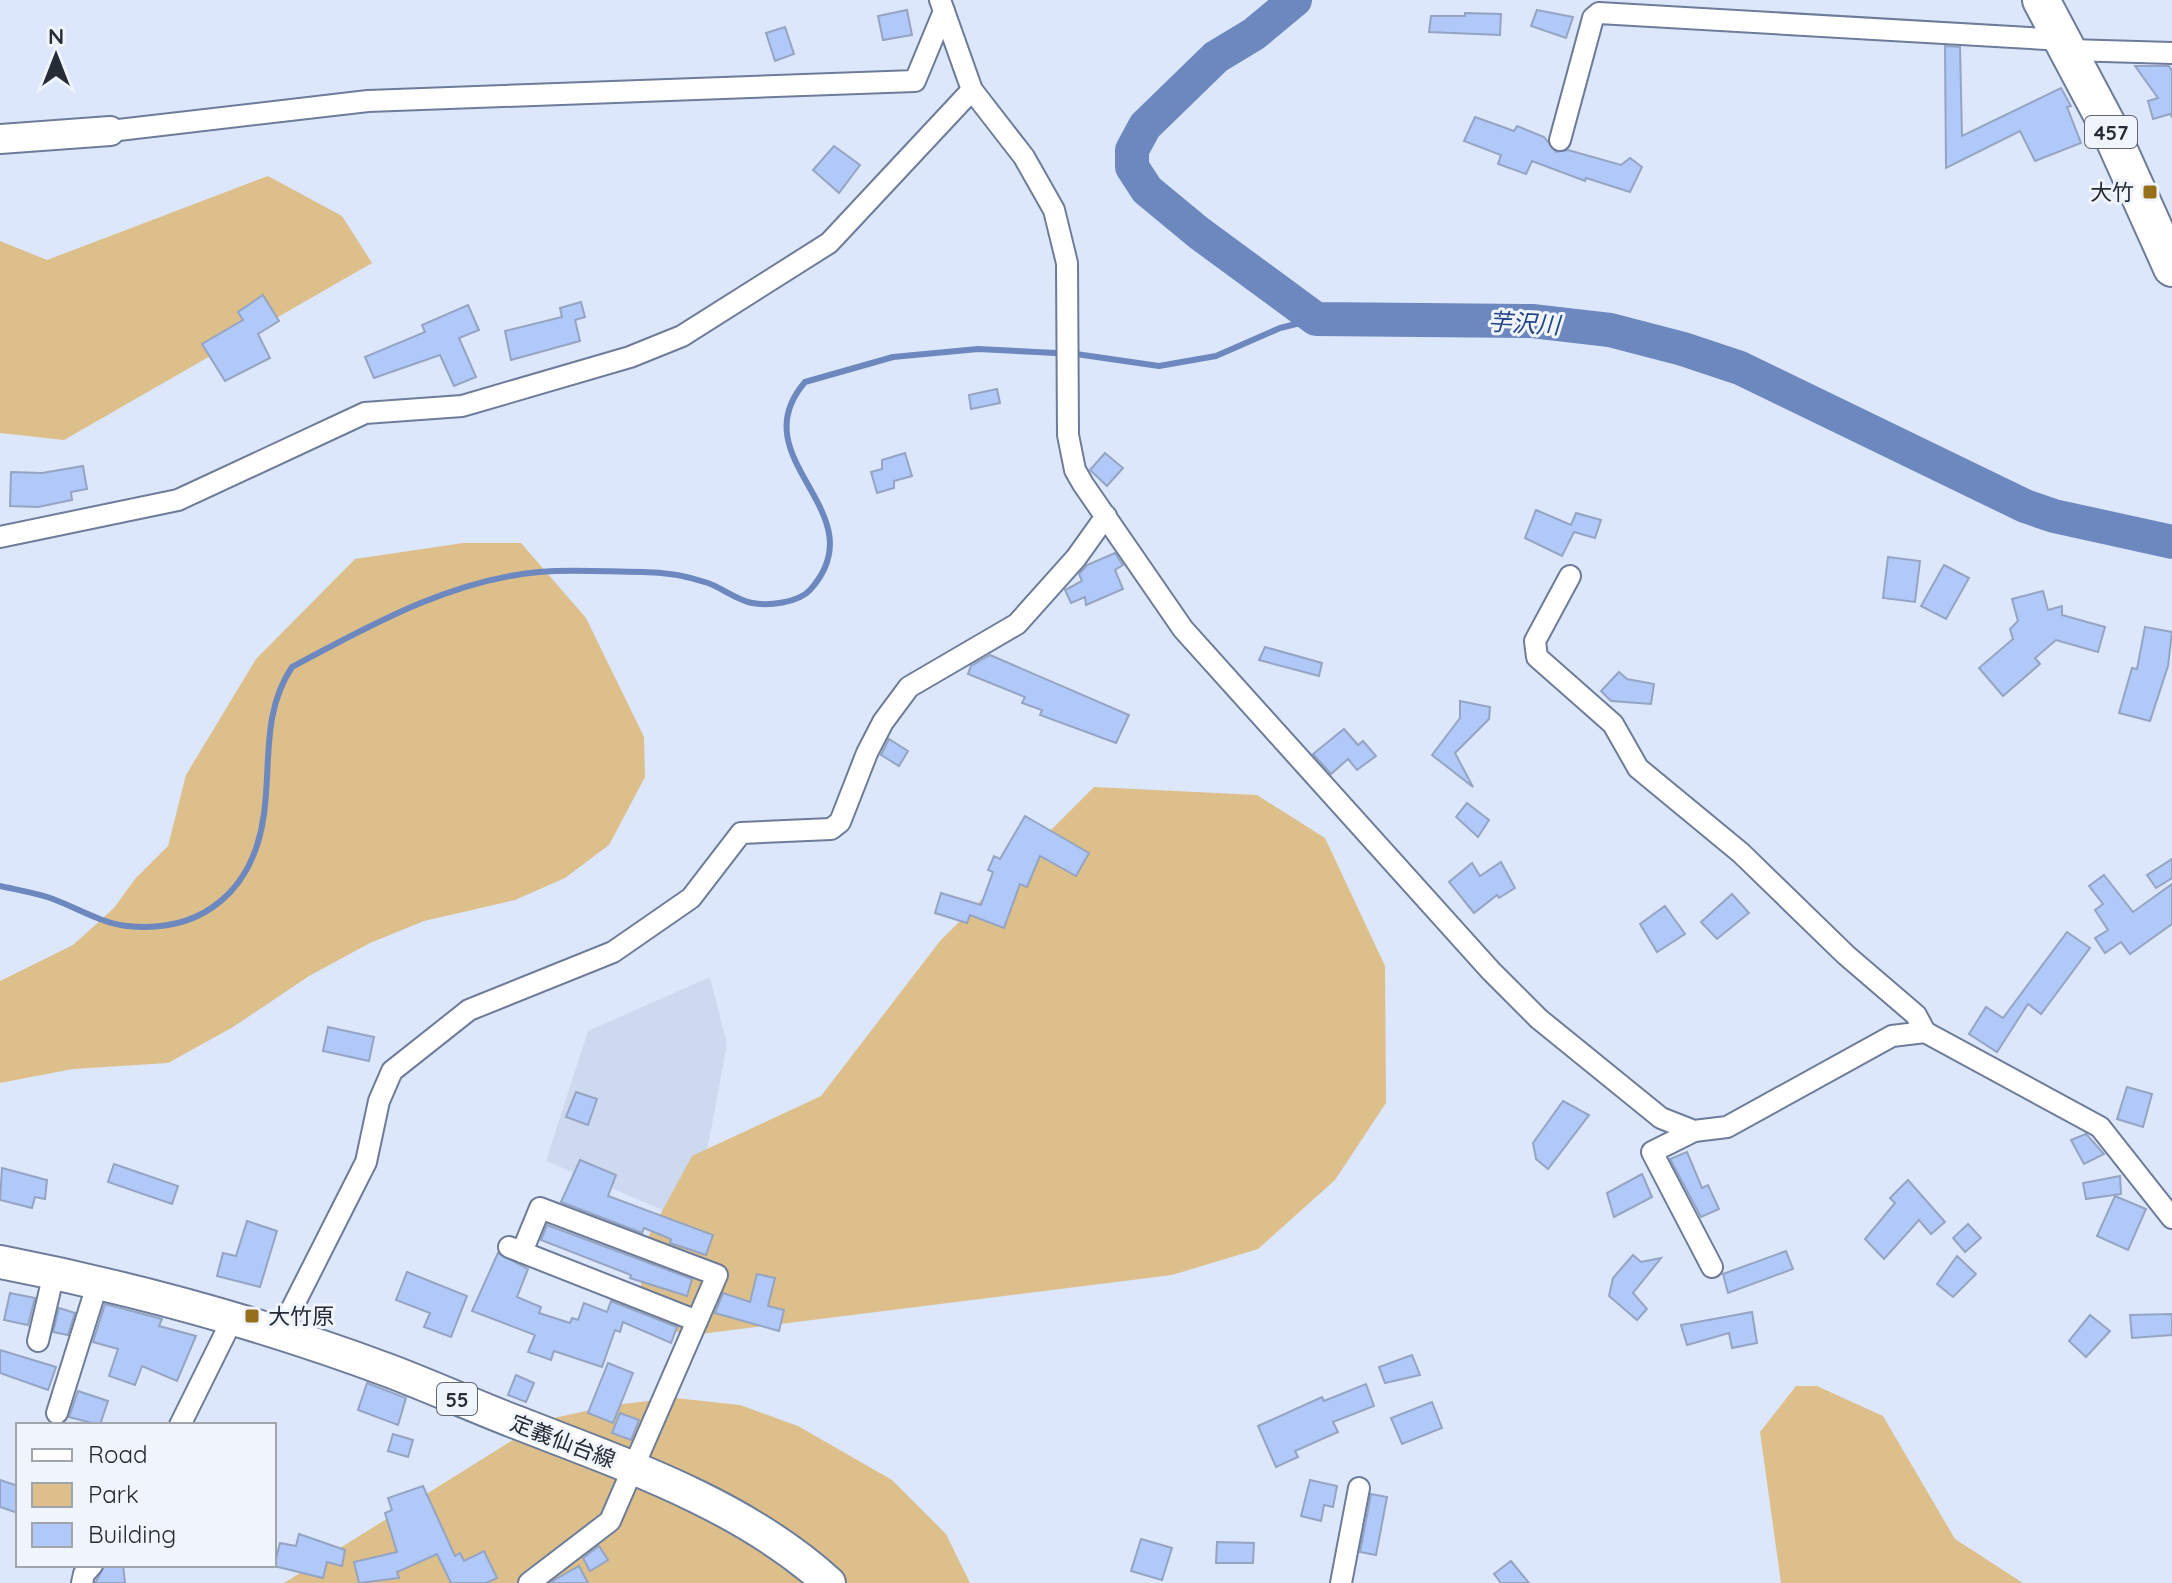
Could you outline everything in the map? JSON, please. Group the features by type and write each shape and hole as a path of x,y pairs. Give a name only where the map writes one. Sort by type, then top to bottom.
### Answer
{"highway":[{"name":"457","path":"2041,0 2109,128 2172,268"}],"main road":[{"name":"定義仙台線","path":"0,1262 98,1282 233,1318 389,1371 633,1468 741,1519 800,1557 829,1583"}],"street":[{"path":"942,6 972,90 1024,157 1054,210 1067,263 1065,376 1068,435 1075,470 1183,629 1491,971 1539,1019 1661,1118 1694,1131"},
{"path":"0,139 110,131 368,101 915,81 942,6"},
{"path":"1560,140 1593,18 1599,13 2172,53"},
{"path":"0,537 178,500 365,413 462,406 630,357 682,336 829,243 972,90"},
{"path":"279,1334 366,1162 379,1101 392,1071 469,1010 502,994 587,965 649,927 691,898 741,833 831,829 840,822 883,722 909,687 1017,624 1076,558 1106,516"},
{"path":"1570,576 1535,641 1537,657 1613,724 1638,768 1741,853 1846,955 1916,1015 1925,1032 2100,1127 2172,1218"},
{"path":"1712,1267 1652,1152 1694,1131 1727,1127 1892,1036 1925,1032"},
{"path":"529,1583 610,1521 633,1468 697,1321 717,1275 540,1208 516,1249 697,1321"},
{"path":"38,1341 54,1273"},
{"path":"57,1413 98,1282"},
{"path":"181,1423 233,1318"},
{"path":"1341,1583 1359,1488"}],"shaded area":[{"path":"710,977 727,1044 698,1199 718,1233 546,1161 588,1031"}],"green space":[{"path":"268,176 342,216 372,263 64,440 0,433 0,241 47,260"},
{"path":"463,543 521,543 586,618 644,737 645,777 609,845 565,878 515,900 424,921 370,943 309,976 233,1027 168,1063 73,1069 0,1083 0,981 73,945 114,908 135,879 168,846 186,775 256,659 355,559"},
{"path":"1094,787 1257,795 1325,838 1385,966 1386,1103 1335,1180 1258,1249 1172,1275 684,1336 641,1310 641,1250 692,1156 821,1096 940,941"},
{"path":"1796,1386 1817,1386 1883,1416 1955,1539 2023,1583 1781,1583 1760,1432"},
{"path":"675,1398 740,1405 798,1426 892,1480 946,1534 970,1583 284,1583 545,1420 613,1405"}],"building":[{"path":"907,10 912,35 883,40 878,16"},
{"path":"1537,10 1573,17 1566,38 1531,26"},
{"path":"1465,13 1501,14 1500,35 1429,32 1431,16 1465,16"},
{"path":"785,27 794,54 775,61 766,33"},
{"path":"1945,46 1960,47 1962,136 2061,88 2071,106 2067,107 2081,143 2035,161 2020,131 1946,168"},
{"path":"2135,66 2169,66 2172,71 2172,117 2170,114 2153,119 2148,101 2158,98"},
{"path":"1475,117 1514,131 1517,126 1544,137 1556,152 1568,150 1621,165 1630,158 1642,167 1630,192 1586,178 1585,181 1532,161 1526,174 1498,164 1501,155 1464,141"},
{"path":"834,146 860,165 839,193 813,170"},
{"path":"263,295 279,321 258,334 270,358 225,381 202,344 243,320 238,312"},
{"path":"581,302 585,317 575,320 580,341 511,360 505,331 562,317 560,308"},
{"path":"468,305 479,330 459,338 476,377 454,386 440,355 374,378 365,357 425,332 422,325"},
{"path":"997,389 1000,403 971,409 969,395"},
{"path":"905,453 912,476 894,481 894,488 877,493 871,472 882,469 882,460"},
{"path":"1105,453 1123,468 1107,486 1090,470"},
{"path":"83,466 87,489 71,492 72,500 38,507 10,506 11,472 42,473"},
{"path":"1536,510 1571,525 1576,513 1601,520 1595,538 1574,532 1562,556 1525,538"},
{"path":"1115,553 1123,565 1115,570 1123,589 1086,605 1085,597 1071,603 1065,590 1082,581 1079,574 1087,565"},
{"path":"1888,557 1920,561 1915,602 1883,598"},
{"path":"1944,565 1969,578 1946,619 1921,606"},
{"path":"2043,591 2048,610 2062,606 2062,615 2105,627 2098,652 2056,640 2035,658 2040,664 2003,696 1979,668 2013,639 2010,629 2018,621 2012,599"},
{"path":"2145,627 2172,632 2168,666 2150,721 2119,713 2132,668 2137,669"},
{"path":"1265,647 1322,663 1319,676 1259,660"},
{"path":"990,655 1129,715 1116,743 1040,715 1042,710 1022,703 1025,697 968,674 971,666"},
{"path":"1619,672 1627,679 1654,684 1651,704 1611,701 1601,691"},
{"path":"1460,701 1490,707 1489,719 1455,753 1473,787 1432,755 1460,718"},
{"path":"1344,729 1358,745 1363,741 1376,756 1357,770 1348,759 1331,774 1313,754"},
{"path":"889,739 908,751 899,766 881,755"},
{"path":"1467,803 1489,820 1478,837 1456,817"},
{"path":"1025,816 1089,853 1076,876 1040,856 1027,887 1020,884 1004,928 970,915 967,923 935,913 941,893 981,905 993,872 988,870 994,856 1000,859"},
{"path":"2172,859 2172,878 2156,888 2147,875"},
{"path":"1501,862 1515,888 1499,898 1497,895 1474,913 1449,882 1472,863 1480,876"},
{"path":"2104,875 2133,912 2172,884 2172,924 2130,954 2121,942 2105,953 2095,938 2108,930 2095,910 2103,904 2089,886"},
{"path":"1732,894 1749,913 1717,939 1701,922"},
{"path":"1665,906 1685,934 1657,952 1640,924"},
{"path":"2067,932 2090,948 2041,1014 2028,1004 1997,1052 1969,1034 1986,1007 2003,1018"},
{"path":"328,1027 374,1037 369,1061 323,1051"},
{"path":"2127,1087 2152,1094 2143,1127 2117,1119"},
{"path":"576,1092 597,1099 588,1125 566,1117"},
{"path":"1563,1101 1589,1115 1548,1169 1536,1159 1533,1143"},
{"path":"2086,1134 2104,1154 2084,1164 2071,1140"},
{"path":"1687,1152 1702,1188 1708,1185 1719,1209 1701,1217 1670,1159"},
{"path":"580,1160 616,1175 608,1196 713,1235 706,1255 670,1243 671,1239 644,1228 642,1233 561,1202"},
{"path":"114,1164 178,1186 172,1204 108,1182"},
{"path":"2,1168 47,1180 45,1199 35,1197 32,1208 0,1200"},
{"path":"1642,1174 1652,1197 1614,1217 1607,1193"},
{"path":"2120,1176 2121,1194 2086,1199 2083,1183"},
{"path":"1908,1180 1945,1222 1931,1234 1919,1220 1884,1259 1865,1239 1895,1203 1890,1198"},
{"path":"2115,1196 2146,1209 2128,1250 2097,1236"},
{"path":"247,1221 277,1231 260,1287 217,1276 223,1253 236,1256"},
{"path":"1968,1224 1981,1238 1965,1252 1953,1238"},
{"path":"547,1225 692,1279 687,1296 630,1278 631,1275 541,1240"},
{"path":"1786,1251 1793,1269 1728,1293 1723,1274"},
{"path":"498,1253 528,1269 517,1297 541,1307 539,1313 570,1323 572,1318 578,1320 584,1303 607,1312 611,1301 677,1327 671,1343 623,1322 620,1332 615,1330 602,1367 554,1351 551,1360 528,1352 535,1335 472,1311"},
{"path":"1633,1255 1641,1262 1661,1258 1633,1293 1647,1309 1637,1320 1609,1296 1613,1278"},
{"path":"1957,1256 1976,1274 1953,1297 1937,1284"},
{"path":"407,1272 467,1296 451,1337 424,1327 430,1313 396,1300"},
{"path":"757,1274 775,1278 768,1306 784,1310 779,1331 715,1313 723,1293 750,1302"},
{"path":"10,1293 35,1298 28,1325 4,1320"},
{"path":"105,1304 162,1319 159,1326 196,1336 177,1381 142,1366 135,1385 109,1376 118,1349 93,1342"},
{"path":"59,1308 75,1313 68,1335 53,1332"},
{"path":"1752,1312 1757,1343 1732,1348 1729,1333 1687,1345 1681,1325"},
{"path":"2172,1314 2172,1335 2132,1338 2130,1315"},
{"path":"2090,1315 2110,1331 2086,1357 2069,1341"},
{"path":"0,1350 56,1367 48,1390 0,1373"},
{"path":"1412,1355 1420,1375 1385,1383 1379,1367"},
{"path":"608,1363 633,1373 613,1423 588,1413"},
{"path":"516,1375 534,1383 526,1402 508,1395"},
{"path":"367,1383 406,1398 398,1425 358,1410"},
{"path":"1366,1384 1374,1406 1333,1422 1338,1432 1295,1451 1298,1457 1276,1467 1258,1426 1322,1397 1324,1401"},
{"path":"78,1391 108,1401 101,1423 69,1417"},
{"path":"1432,1402 1442,1428 1402,1444 1391,1418"},
{"path":"620,1413 639,1420 631,1440 612,1433"},
{"path":"393,1434 413,1440 408,1457 388,1451"},
{"path":"0,1480 16,1485 16,1512 0,1507"},
{"path":"1310,1480 1337,1486 1333,1507 1324,1505 1321,1521 1301,1516"},
{"path":"423,1486 455,1556 460,1553 464,1561 484,1551 497,1578 486,1583 451,1583 437,1554 397,1572 399,1578 359,1583 354,1562 397,1552 385,1513 392,1510 388,1498"},
{"path":"1371,1494 1387,1497 1376,1555 1360,1552"},
{"path":"299,1534 345,1550 342,1566 327,1562 323,1578 276,1566 280,1543 296,1546"},
{"path":"1141,1539 1172,1548 1162,1580 1131,1571"},
{"path":"1217,1542 1254,1543 1253,1563 1216,1563"},
{"path":"599,1546 608,1560 590,1571 583,1558"},
{"path":"1511,1561 1529,1583 1501,1583 1494,1574"},
{"path":"579,1566 588,1583 550,1583 556,1579"},
{"path":"104,1567 123,1567 125,1583 95,1583"}],"waterway":[{"name":"芋沢川","path":"1295,0 1254,34 1216,57 1145,126 1132,150 1132,167 1147,190 1199,233 1316,319 1532,321 1610,330 1683,349 1740,368 2025,506 2054,516 2172,542"},
{"path":"0,886 47,897 98,919 127,926 155,927 202,914 237,885 258,841 264,814 272,720 282,684 292,667 381,621 442,595 506,577 578,571 676,575 708,583 759,604 774,604 805,594 827,562 829,536 822,510 796,462 787,436 789,410 805,382 893,357 978,349 1076,354 1159,366 1216,356 1280,328 1316,319"}],"place":[{"name":"大竹","path":"2150,192"},
{"name":"大竹原","path":"252,1316"}]}
